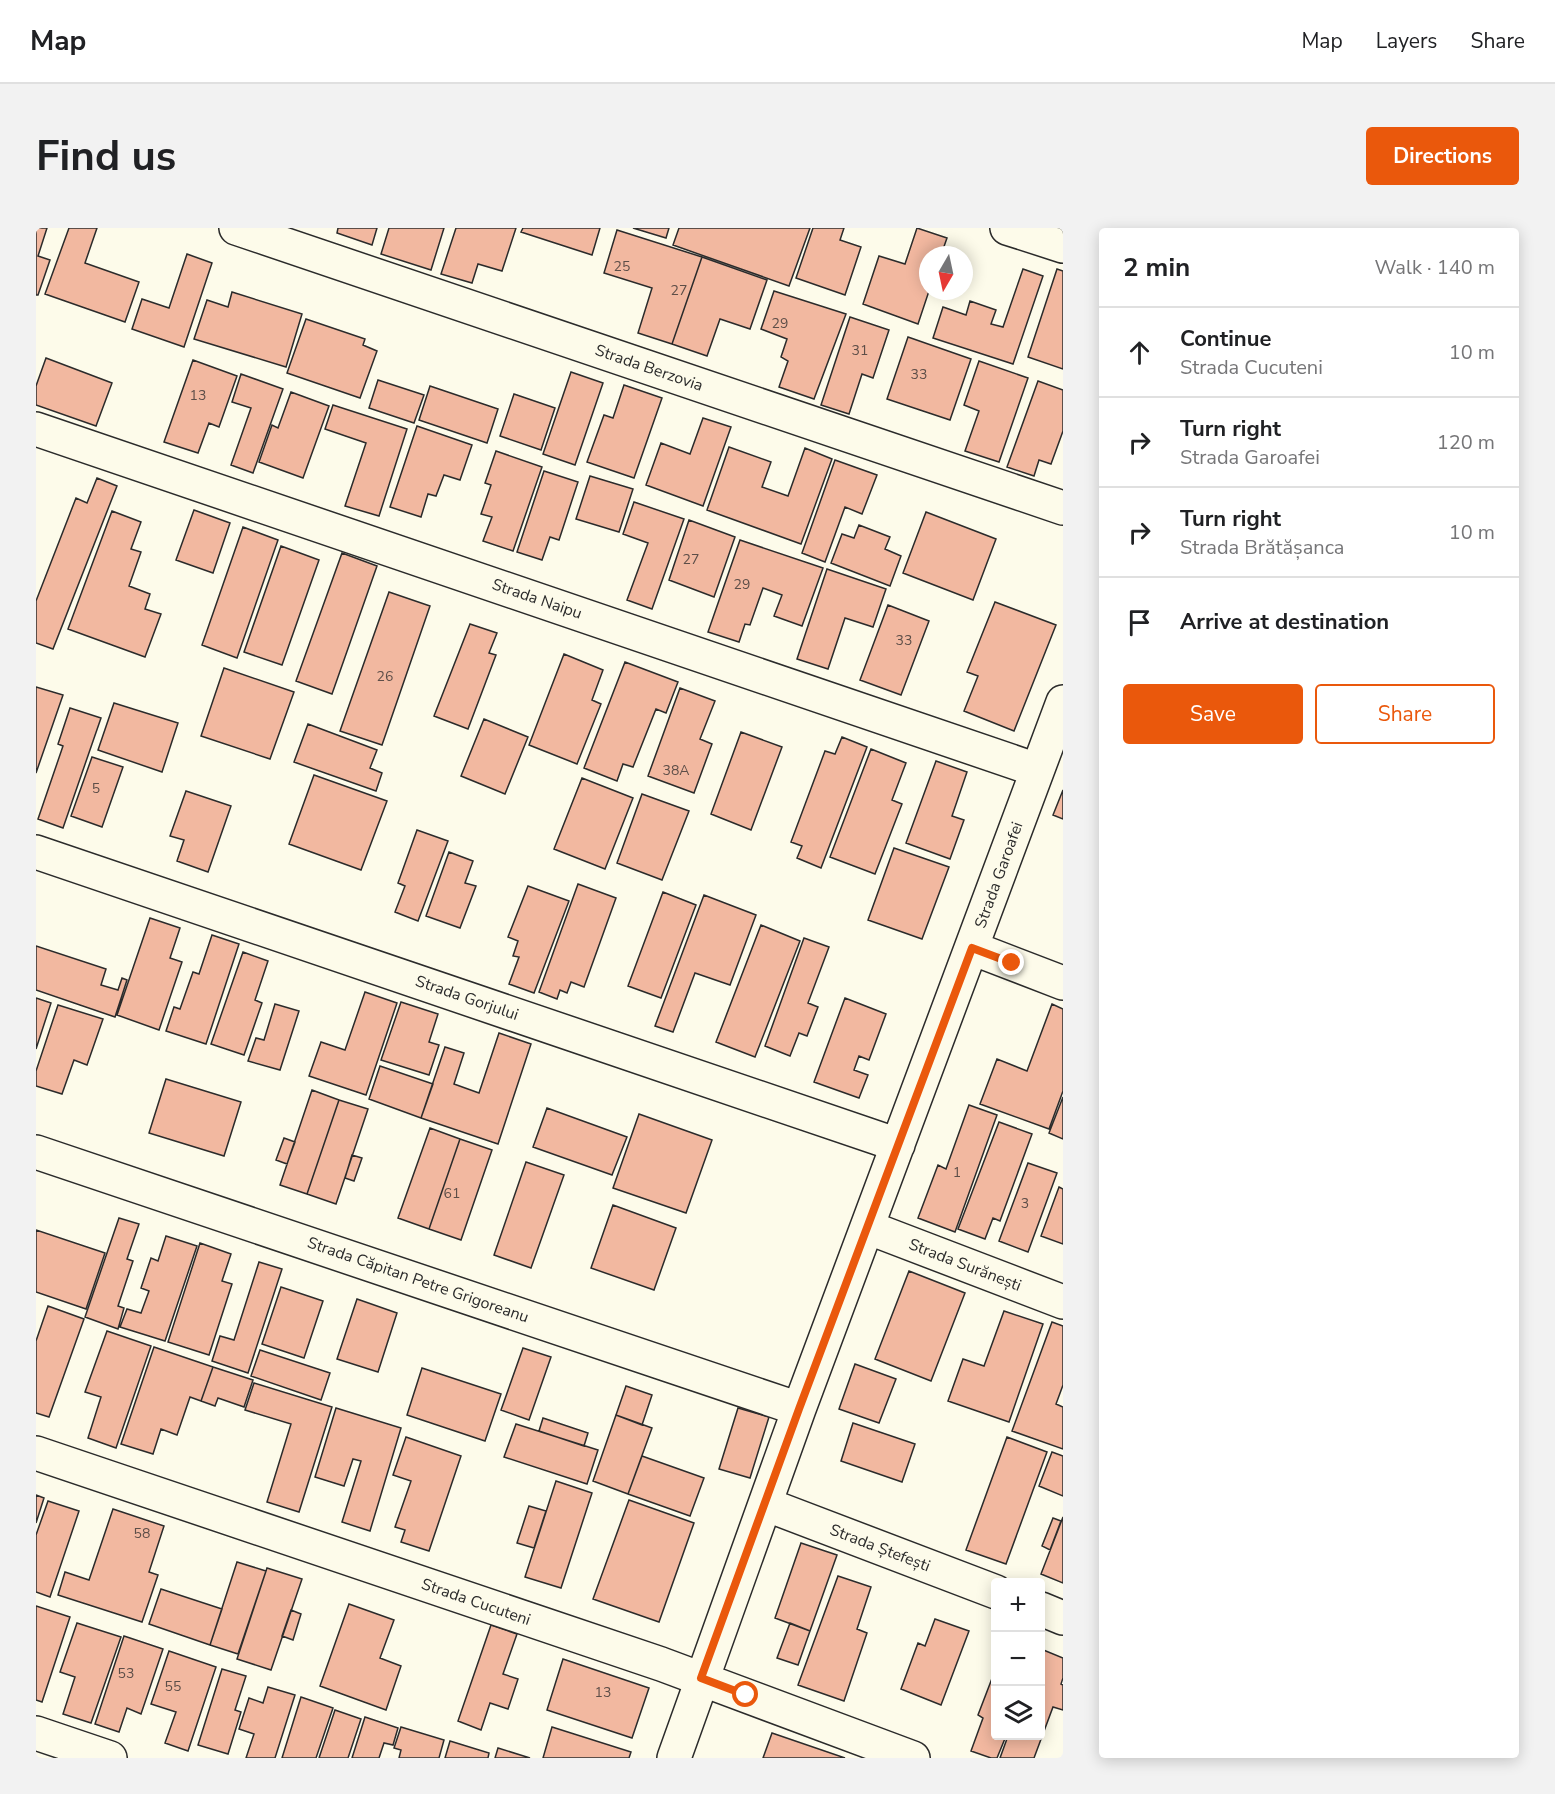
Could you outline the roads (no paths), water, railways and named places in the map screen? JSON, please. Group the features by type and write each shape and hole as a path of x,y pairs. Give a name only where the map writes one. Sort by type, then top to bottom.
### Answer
{"street":[{"name":"Strada Berzovia","path":"236,228 1063,508"},
{"path":"1007,228 1063,246"},
{"name":"Strada Naipu","path":"36,429 1037,770"},
{"name":"Strada Garoafei","path":"674,1758 799,1409 1063,702"},
{"name":"Strada Gorjului","path":"36,852 898,1145"},
{"path":"972,948 1063,983"},
{"name":"Strada Căpitan Petre Grigoreanu","path":"36,1152 799,1409"},
{"name":"Strada Surănești","path":"867,1227 1063,1302"},
{"name":"Strada Cucuteni","path":"36,1453 701,1678 913,1758"},
{"name":"Strada Ștefești","path":"765,1504 991,1590"},
{"path":"1045,1611 1063,1618"},
{"path":"36,1733 110,1758"}]}
